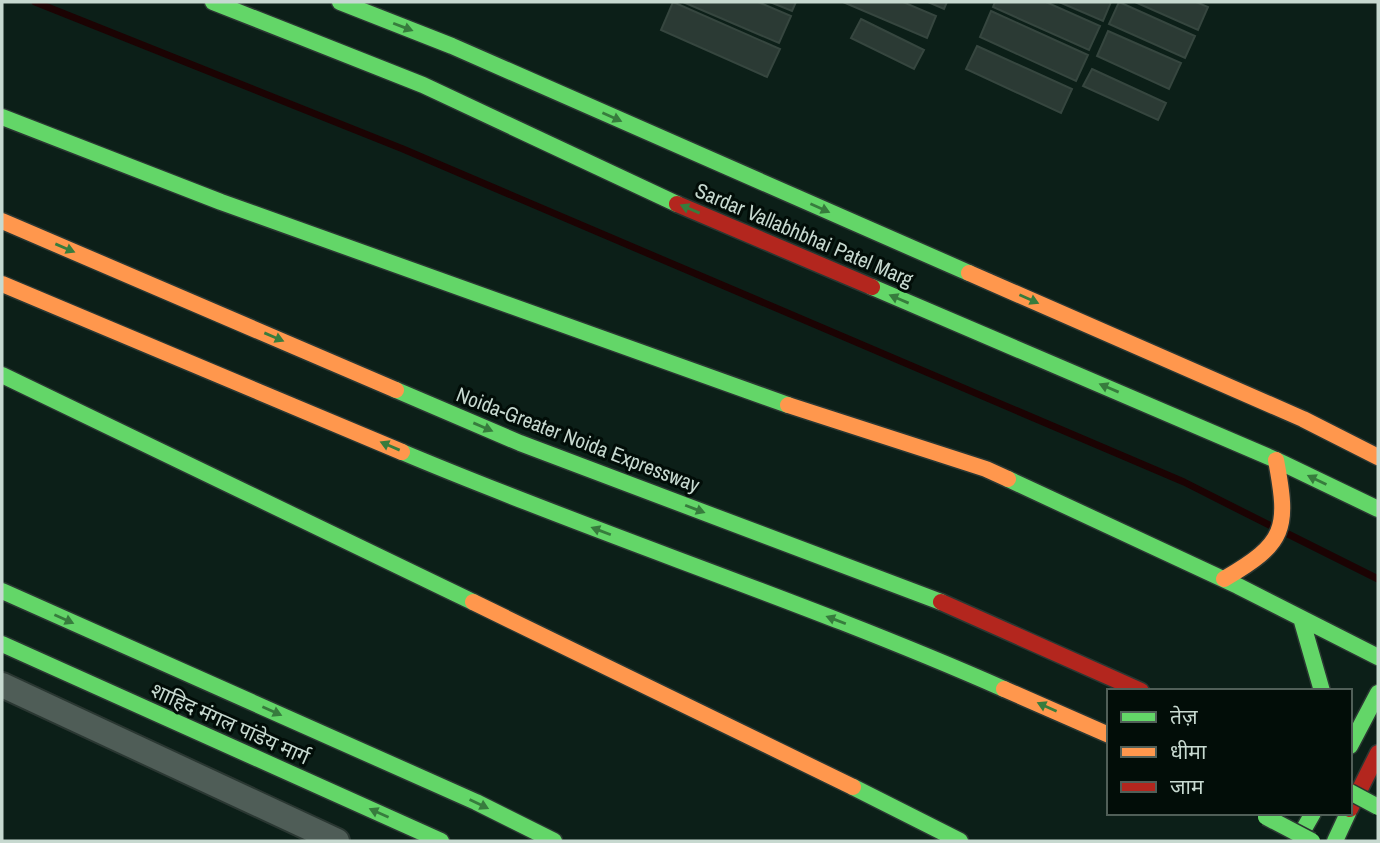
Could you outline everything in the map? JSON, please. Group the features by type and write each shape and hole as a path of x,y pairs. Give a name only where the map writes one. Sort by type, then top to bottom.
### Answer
{"main road":[{"name":"Sardar Vallabhbhai Patel Marg","path":"213,2 423,85 682,206 1276,460 1378,509"},
{"name":"Sardar Vallabhbhai Patel Marg","path":"340,2 452,46 1290,413 1378,457"},
{"path":"2,117 220,202 741,390 986,469 1224,579 1378,657"},
{"name":"Noida-Greater Noida Expressway","path":"2,221 520,443 933,599 1136,689"},
{"path":"2,284 499,492 911,648 1107,734"},
{"path":"2,375 762,741 960,841"},
{"path":"1224,579 1259,560 1279,540 1285,506 1276,460"},
{"path":"2,591 475,802 554,841"},
{"path":"1301,618 1321,689"},
{"name":"शाहिद मंगल पांडेय मार्ग","path":"2,645 441,841"},
{"path":"1352,742 1378,693"},
{"path":"1352,806 1371,777 1378,753"},
{"path":"1352,793 1378,807"},
{"path":"1262,815 1312,841"},
{"path":"1297,841 1312,815"},
{"path":"1335,841 1347,815"}],"street":[{"path":"2,685 337,841"}],"building":[{"path":"673,2 780,49 767,77 661,30"},
{"path":"683,2 758,2 791,16 779,43"},
{"path":"770,2 796,2 792,11"},
{"path":"843,2 903,2 936,16 927,38"},
{"path":"928,2 947,2 944,9"},
{"path":"995,2 1046,2 1100,26 1089,50 993,7"},
{"path":"1059,2 1111,2 1103,21"},
{"path":"1119,2 1195,36 1185,58 1109,24"},
{"path":"1135,2 1196,2 1208,7 1198,30"},
{"path":"991,11 1088,55 1076,81 980,37"},
{"path":"861,19 924,50 914,69 851,38"},
{"path":"1108,31 1181,63 1169,89 1097,56"},
{"path":"977,46 1072,89 1061,113 966,69"},
{"path":"1092,69 1166,103 1158,120 1083,86"}],"waterway":[{"path":"35,2 403,149 1184,482 1271,526"},
{"path":"1288,534 1378,579"}],"traffic: fast":[{"path":"213,2 423,85 677,204"},
{"path":"340,2 452,46 969,273"},
{"path":"2,117 221,202 788,405"},
{"path":"872,287 1276,460 1378,509"},
{"path":"2,375 473,602"},
{"path":"396,390 520,443 941,602"},
{"path":"402,452 855,627 1004,689"},
{"path":"1008,479 1238,586 1378,657"},
{"path":"2,591 476,802 554,841"},
{"path":"1301,618 1321,689"},
{"path":"2,644 441,841"},
{"path":"1352,742 1378,693"},
{"path":"853,787 960,841"},
{"path":"1352,793 1378,807"},
{"path":"1297,841 1312,815"},
{"path":"1335,841 1347,815"},
{"path":"1266,817 1312,841"}],"traffic: slow":[{"path":"2,221 396,390"},
{"path":"969,273 1303,419 1378,457"},
{"path":"2,284 402,452"},
{"path":"788,405 986,469 1008,479"},
{"path":"1224,579 1260,555 1278,532 1282,503 1276,460"},
{"path":"473,602 853,787"},
{"path":"1004,689 1107,734"}],"traffic: jam":[{"path":"677,204 872,287"},
{"path":"941,602 1137,689"},
{"path":"1352,805 1378,753"}]}
